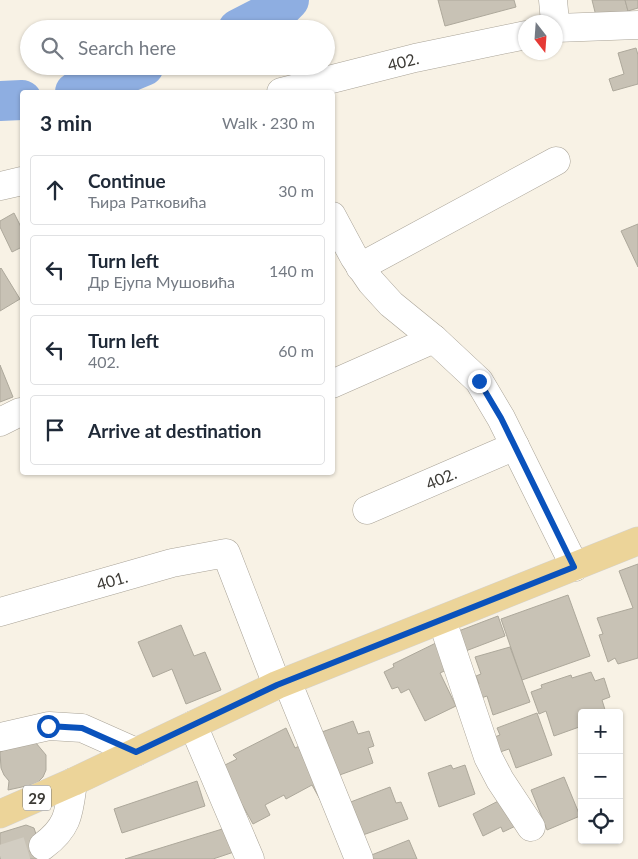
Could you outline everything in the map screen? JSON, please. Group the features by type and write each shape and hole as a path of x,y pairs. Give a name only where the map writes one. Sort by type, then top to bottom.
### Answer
{"main road":[{"name":"29","path":"0,814 73,782 282,683 638,541"}],"street":[{"path":"553,0 554,15"},
{"path":"563,28 638,25"},
{"name":"402.","path":"289,90 415,58 518,37"},
{"path":"347,258 556,160"},
{"path":"0,186 20,181"},
{"path":"335,224 347,258 391,304 434,339 479,381 501,418 574,567"},
{"path":"335,383 434,339"},
{"name":"402.","path":"367,510 515,446"},
{"name":"401.","path":"0,612 172,563 226,553 282,683"},
{"path":"442,620 488,758 500,780 532,827"},
{"path":"282,683 359,859"},
{"path":"193,725 250,859"},
{"path":"0,737 48,726 82,728 136,752"},
{"path":"43,846 63,828 70,806 73,782"}],"building":[{"path":"438,0 514,0 516,7 445,26"},
{"path":"592,0 625,0 628,11 597,20"},
{"path":"625,0 638,0 638,8 628,11"},
{"path":"636,48 638,55 638,84 613,91 609,79 624,74 618,53"},
{"path":"14,213 20,225 20,248 12,252 0,227 0,221"},
{"path":"638,224 638,267 621,231"},
{"path":"0,269 20,299 0,311"},
{"path":"0,365 13,397 0,402"},
{"path":"638,564 638,658 618,664 615,658 608,662 599,635 603,634 597,618 633,608 619,571"},
{"path":"568,595 590,656 522,680 501,619"},
{"path":"498,616 505,636 463,652 456,632"},
{"path":"181,625 194,656 205,652 221,690 186,704 172,669 153,677 138,642"},
{"path":"440,641 453,667 440,673 456,706 425,721 409,689 401,693 398,687 392,689 384,672 394,667 393,664"},
{"path":"510,647 530,702 493,715 487,696 481,698 476,676 481,674 475,657"},
{"path":"591,672 595,681 604,678 610,697 602,700 605,709 578,709 578,727 554,736 546,711 539,714 531,692 542,688 541,685 571,675 572,678"},
{"path":"537,713 552,755 516,768 509,749 494,754 489,739 500,735 497,728"},
{"path":"353,721 358,734 369,731 374,746 368,748 373,763 334,777 319,733"},
{"path":"286,728 295,748 306,743 322,803 312,785 286,799 284,795 265,805 270,815 253,824 221,767 237,759 233,755"},
{"path":"36,743 46,755 46,770 43,777 31,785 8,790 9,781 1,768 0,752 15,745"},
{"path":"451,765 453,769 465,765 475,794 439,807 428,773"},
{"path":"564,777 578,811 578,817 547,830 531,790"},
{"path":"197,781 205,806 122,833 114,809"},
{"path":"390,787 396,803 401,802 408,819 360,836 348,803"},
{"path":"510,795 524,822 503,832 501,827 483,836 473,814"},
{"path":"26,825 34,828 44,859 0,859 0,833"},
{"path":"232,826 240,850 213,859 125,859"},
{"path":"409,840 417,859 370,859 369,856"}],"waterway":[{"path":"256,20 283,6 289,0"},
{"path":"86,90 122,75"},
{"path":"0,101 20,100"}],"tunnel":[{"path":"1,859 43,846"}],"route":[{"path":"48,726 82,728 136,752 277,685 574,567 501,418 479,381"}]}
